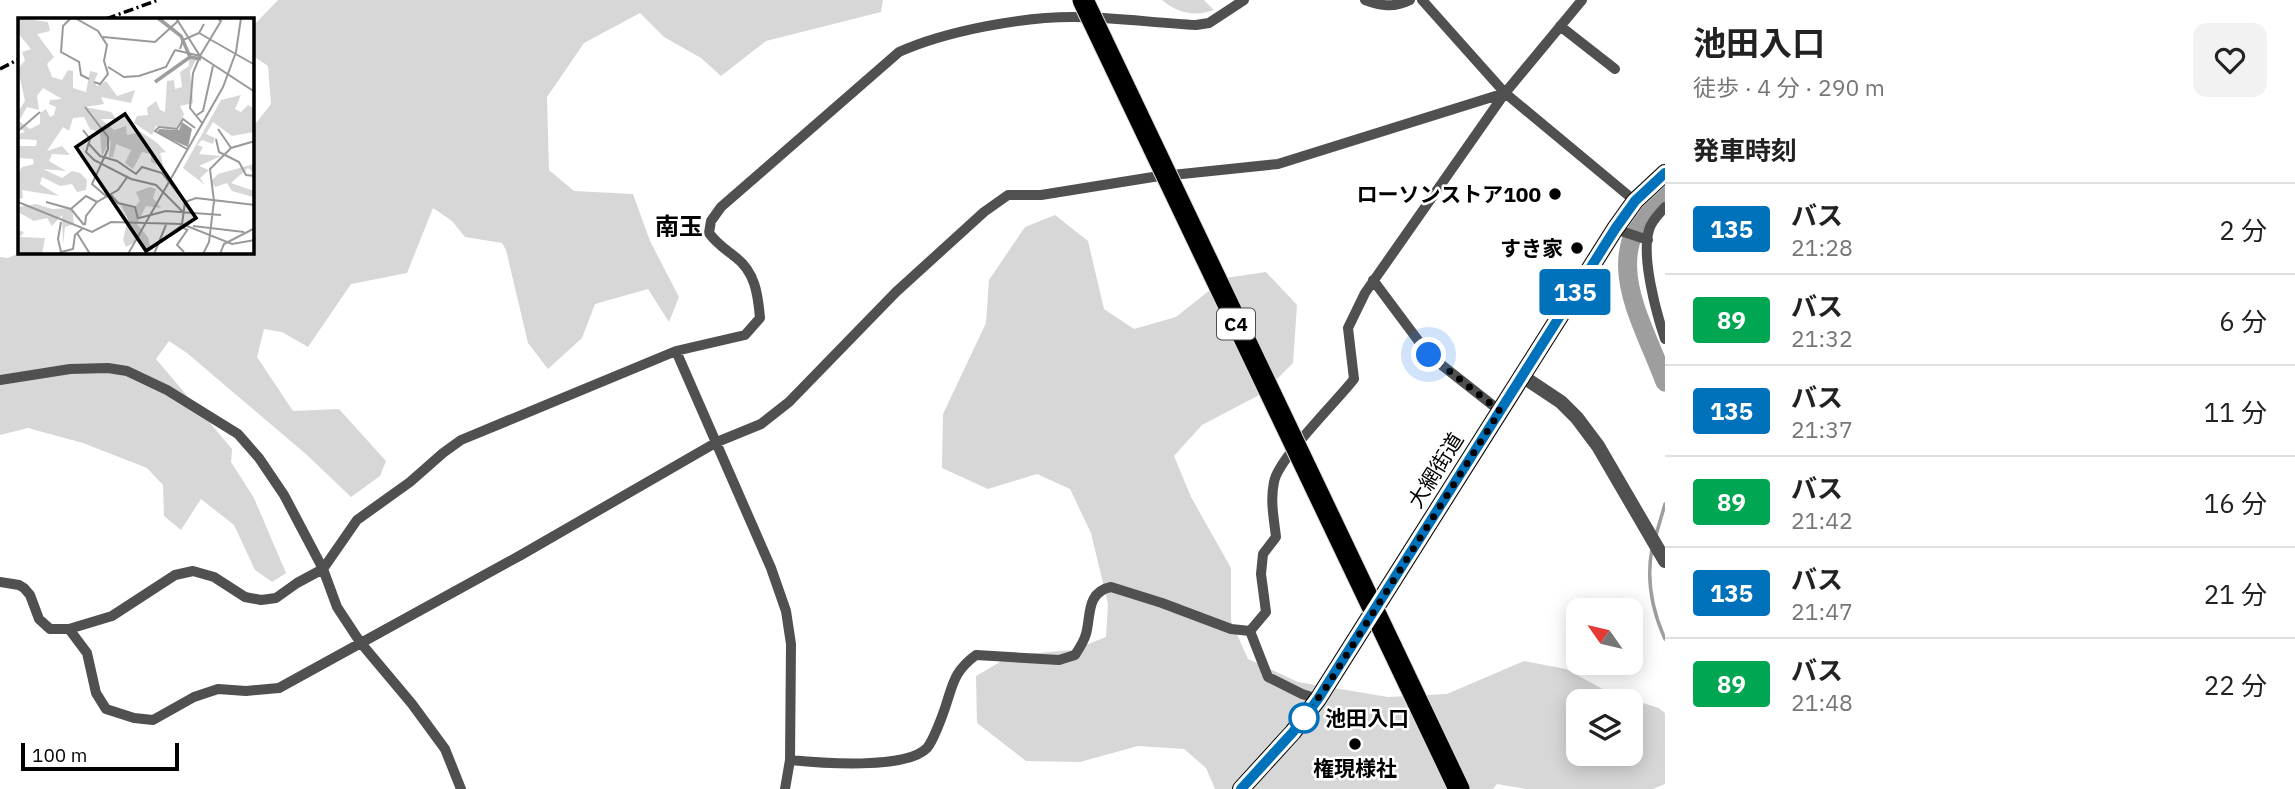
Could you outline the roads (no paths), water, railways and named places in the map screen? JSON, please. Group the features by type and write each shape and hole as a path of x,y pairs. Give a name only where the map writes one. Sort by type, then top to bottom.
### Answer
{"highway":[{"name":"C4","path":"1083,0 1459,789"}],"main road":[{"name":"大網街道","path":"1241,789 1293,732 1318,699 1615,229 1635,201 1665,173"}],"street":[{"path":"0,582 24,588 30,595 43,625 50,629 69,629 112,616 176,575 193,571 214,578 245,597 261,600 276,598 323,569 358,520 461,440 677,351 745,335 760,318 758,293 750,273 736,257 718,246 709,233 711,220 722,207 899,52 927,39 1029,19 1071,17 1196,25 1209,23 1244,0"},
{"path":"1365,0 1378,5 1398,6 1410,0"},
{"path":"1422,0 1505,93 1635,201"},
{"path":"1250,631 1266,612 1263,554 1276,537 1272,504 1274,479 1291,453 1354,379 1348,328 1373,280 1505,93 1581,0"},
{"path":"1560,26 1615,69"},
{"path":"69,629 87,653 96,693 106,709 134,718 153,720 194,697 218,689 246,691 279,688 521,555 718,442 761,424 789,402 896,292 984,212 1008,195 1041,195 1153,177 1278,164 1505,93"},
{"path":"1665,207 1652,223 1648,240 1650,279 1665,339"},
{"path":"1615,229 1648,240"},
{"path":"1373,280 1429,355 1500,411"},
{"path":"677,351 771,568 786,611 791,644 790,760 785,789"},
{"path":"0,380 70,369 108,368 127,371 167,390 238,434 259,458 284,495 323,569 337,607 360,642 412,704 445,749 461,789"},
{"path":"1522,376 1561,402 1577,418 1598,446 1665,561"},
{"path":"790,760 828,764 880,762 906,759 927,748 962,665 976,654 1059,660 1075,655 1086,635 1090,606 1096,594 1104,588 1111,587 1162,603 1231,629 1250,631"},
{"path":"1250,631 1268,677 1318,699"}],"waterway":[{"path":"1665,188 1644,212 1632,236 1628,259 1629,282 1635,306 1665,382"},
{"path":"1656,535 1665,504"},
{"path":"1652,549 1651,595 1665,639"}],"railway":[{"path":"109,18 158,0"},
{"path":"0,69 18,60"}],"place":[{"name":"ローソンストア100","path":"1555,194"},
{"name":"すき家","path":"1577,248"},
{"name":"池田入口","path":"1304,718"},
{"name":"権現様社","path":"1355,744"}],"district":[{"name":"南玉","path":"679,226"}]}
